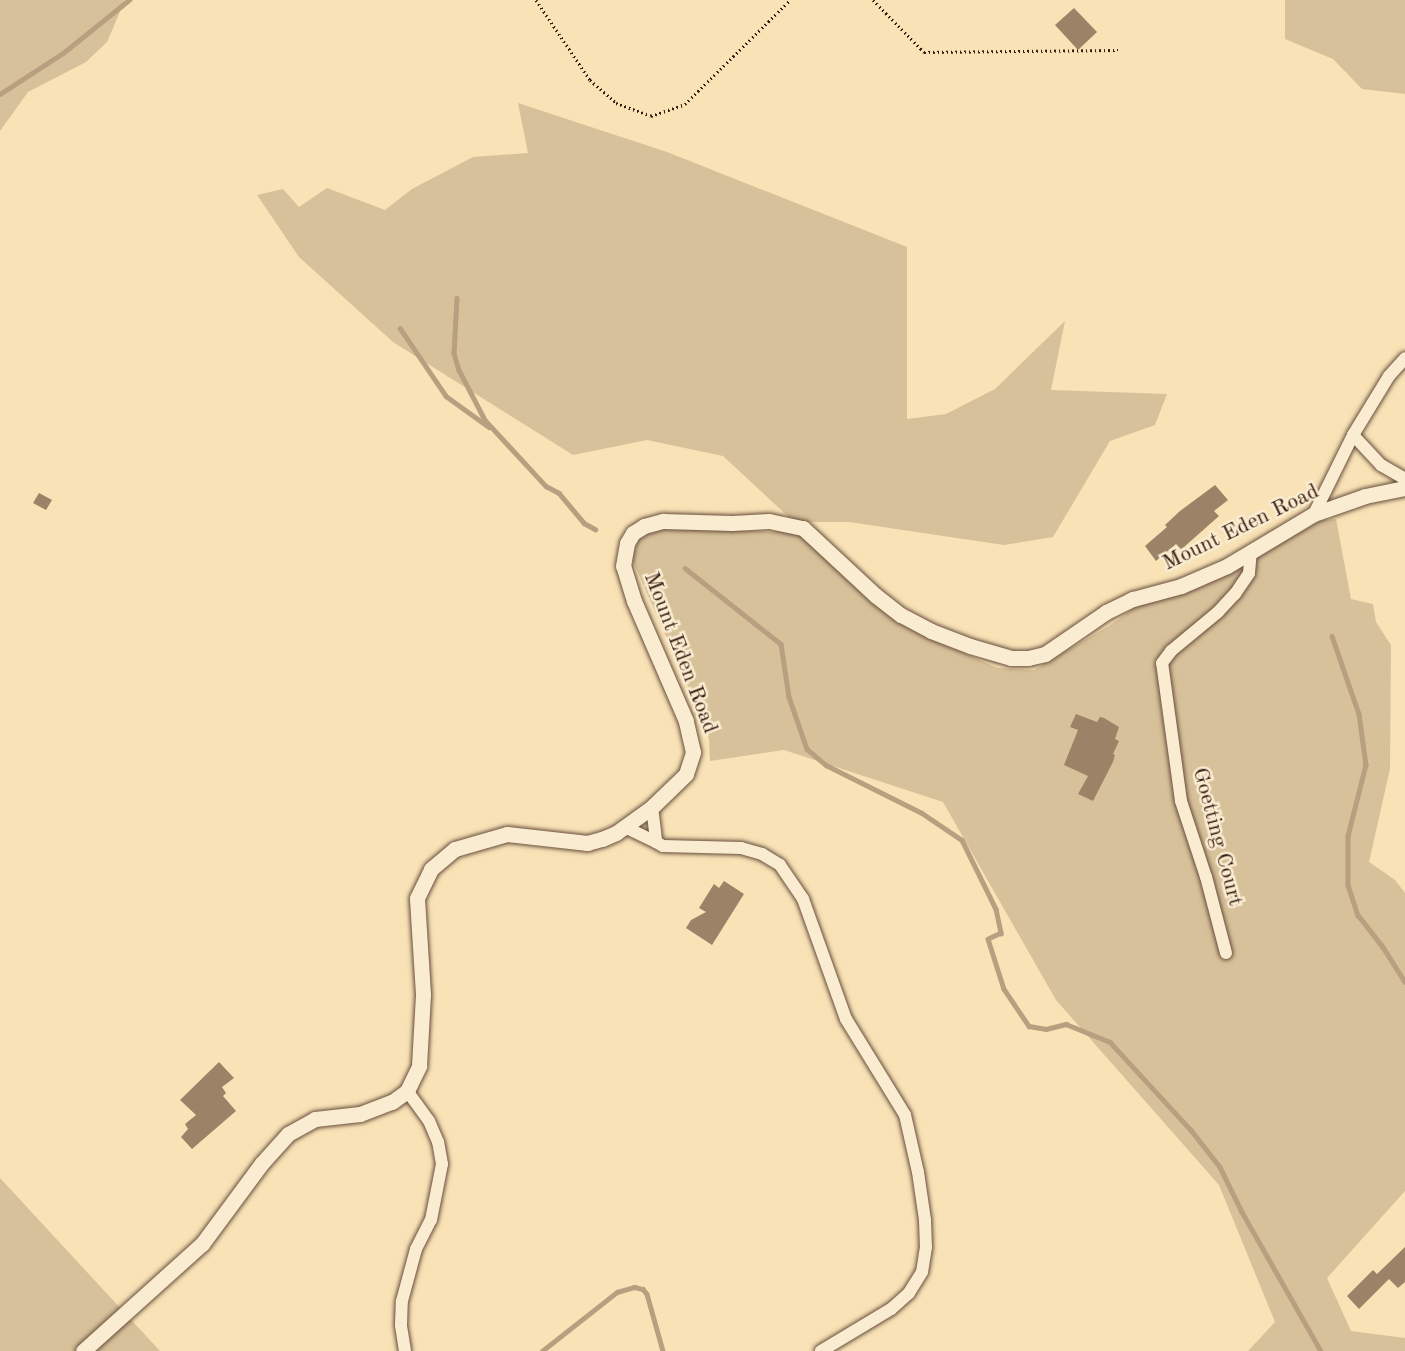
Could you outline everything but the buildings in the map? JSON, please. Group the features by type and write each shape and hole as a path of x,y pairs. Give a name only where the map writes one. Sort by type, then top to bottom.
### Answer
{"street":[{"path":"1314,514 1353,435 1389,376 1405,358"},
{"path":"1353,435 1381,465 1405,479"},
{"name":"Mount Eden Road","path":"407,1091 419,1065 423,994 417,898 431,869 455,849 507,834 587,843 616,833 652,807 686,774 693,752 686,721 634,602 623,566 627,543 633,533 644,526 663,521 732,523 769,521 803,528 875,595 901,615 931,631 1011,658 1045,654 1106,612 1133,599 1180,586 1251,551 1314,514 1365,496 1405,488"},
{"name":"Goetting Court","path":"1226,953 1206,877 1181,801 1162,663 1171,651 1218,612 1235,594 1249,573 1251,551"},
{"path":"652,807 656,842"},
{"path":"624,827 672,848 714,846 741,848 762,854 780,866 803,899 846,1019 905,1115 918,1172 925,1220 926,1247 922,1272 909,1293 891,1309 821,1351"},
{"path":"83,1351 202,1244 262,1163 288,1134 315,1119 360,1114 392,1101 407,1091 429,1121 438,1142 442,1164 430,1220 414,1257 402,1300 401,1325 405,1351"}],"path":[{"path":"536,0 590,80 616,104 651,116 685,104 790,0"},
{"path":"873,0 924,52 1118,50"}],"shaded area":[{"path":"0,0 125,0 107,42 86,62 28,92 0,131"},
{"path":"1285,0 1405,0 1405,94 1362,89 1333,59 1285,39"},
{"path":"518,103 667,152 907,247 907,419 946,414 995,389 1065,321 1051,390 1167,394 1155,425 1110,441 1053,537 1004,545 849,522 794,522 723,456 647,440 573,455 393,342 299,257 257,195 283,189 299,207 327,188 385,210 412,189 473,157 528,153"},
{"path":"1336,519 1351,599 1373,604 1376,622 1391,645 1390,769 1369,862 1395,880 1405,893 1405,1191 1327,1278 1351,1331 1405,1338 1405,1351 1248,1351 1275,1322 1219,1185 1056,1000 943,802 784,750 710,761 709,739 702,718 632,559 639,538 658,528 775,532 797,525 823,556 864,595 902,624 926,637 998,668 1034,670 1109,626 1137,606 1181,591 1314,521"},
{"path":"0,1178 160,1351 0,1351"}],"waterway":[{"path":"0,94 63,53 129,0"},
{"path":"457,298 454,353 459,370 485,420 546,486 559,493 584,523 595,529"},
{"path":"400,328 446,396 489,427"},
{"path":"685,568 781,644 789,697 807,749 826,765 922,813 962,840 996,909 1001,933 988,939 1004,989 1029,1026 1046,1029 1066,1024 1110,1042 1191,1130 1220,1167 1242,1212 1321,1351"},
{"path":"1332,636 1359,714 1366,765 1348,836 1348,885 1358,915 1383,947 1405,982"},
{"path":"542,1351 617,1292 634,1287 643,1289 647,1294 663,1351"}]}
